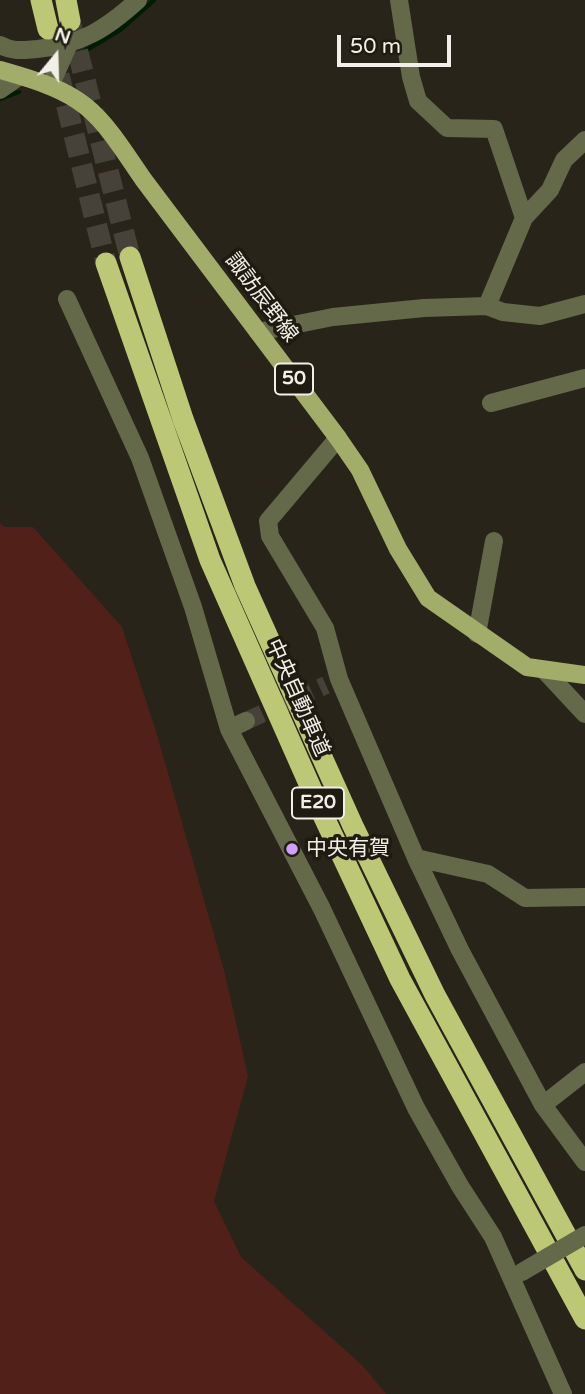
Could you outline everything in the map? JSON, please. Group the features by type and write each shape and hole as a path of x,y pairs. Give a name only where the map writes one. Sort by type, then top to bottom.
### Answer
{"highway":[{"path":"41,0 48,30"},
{"path":"66,0 70,21"},
{"name":"中央自動車道","path":"130,257 183,419 250,598 353,826 435,995 585,1270"},
{"name":"中央自動車道","path":"106,263 210,560 300,764 400,979 585,1319"}],"main road":[{"name":"諏訪辰野線","path":"0,70 51,84 81,100 98,116 360,470 398,549 428,598 527,667 585,675"}],"street":[{"path":"0,45 12,51 68,46 112,24 138,0"},
{"path":"400,0 411,77 418,101 447,128 494,129 524,218"},
{"path":"51,84 68,46"},
{"path":"0,90 20,76"},
{"path":"487,306 524,218 550,190 564,160 585,140"},
{"path":"67,299 140,458 193,607 229,729 322,909 416,1108 460,1186 517,1275 563,1394"},
{"path":"258,332 333,317 487,306 503,312 540,316 585,304"},
{"path":"491,403 585,378"},
{"path":"338,438 268,521 270,536 325,628 333,682 460,950 543,1105 585,1162"},
{"path":"477,634 494,541"},
{"path":"544,670 585,714"},
{"path":"229,729 246,721"},
{"path":"416,858 488,874 525,898 585,897"},
{"path":"543,1105 585,1072"},
{"path":"517,1275 585,1236"}],"shaded area":[{"path":"0,523 4,527 33,527 122,627 156,731 225,974 248,1076 214,1201 241,1257 362,1365 386,1394 0,1394"}],"waterway":[{"path":"78,55 120,30 154,0"},
{"path":"0,99 19,92"}],"tunnel":[{"path":"70,21 130,257"},
{"path":"59,75 106,263"},
{"path":"246,721 326,685"}],"place":[{"name":"中央有賀","path":"292,849"}]}
